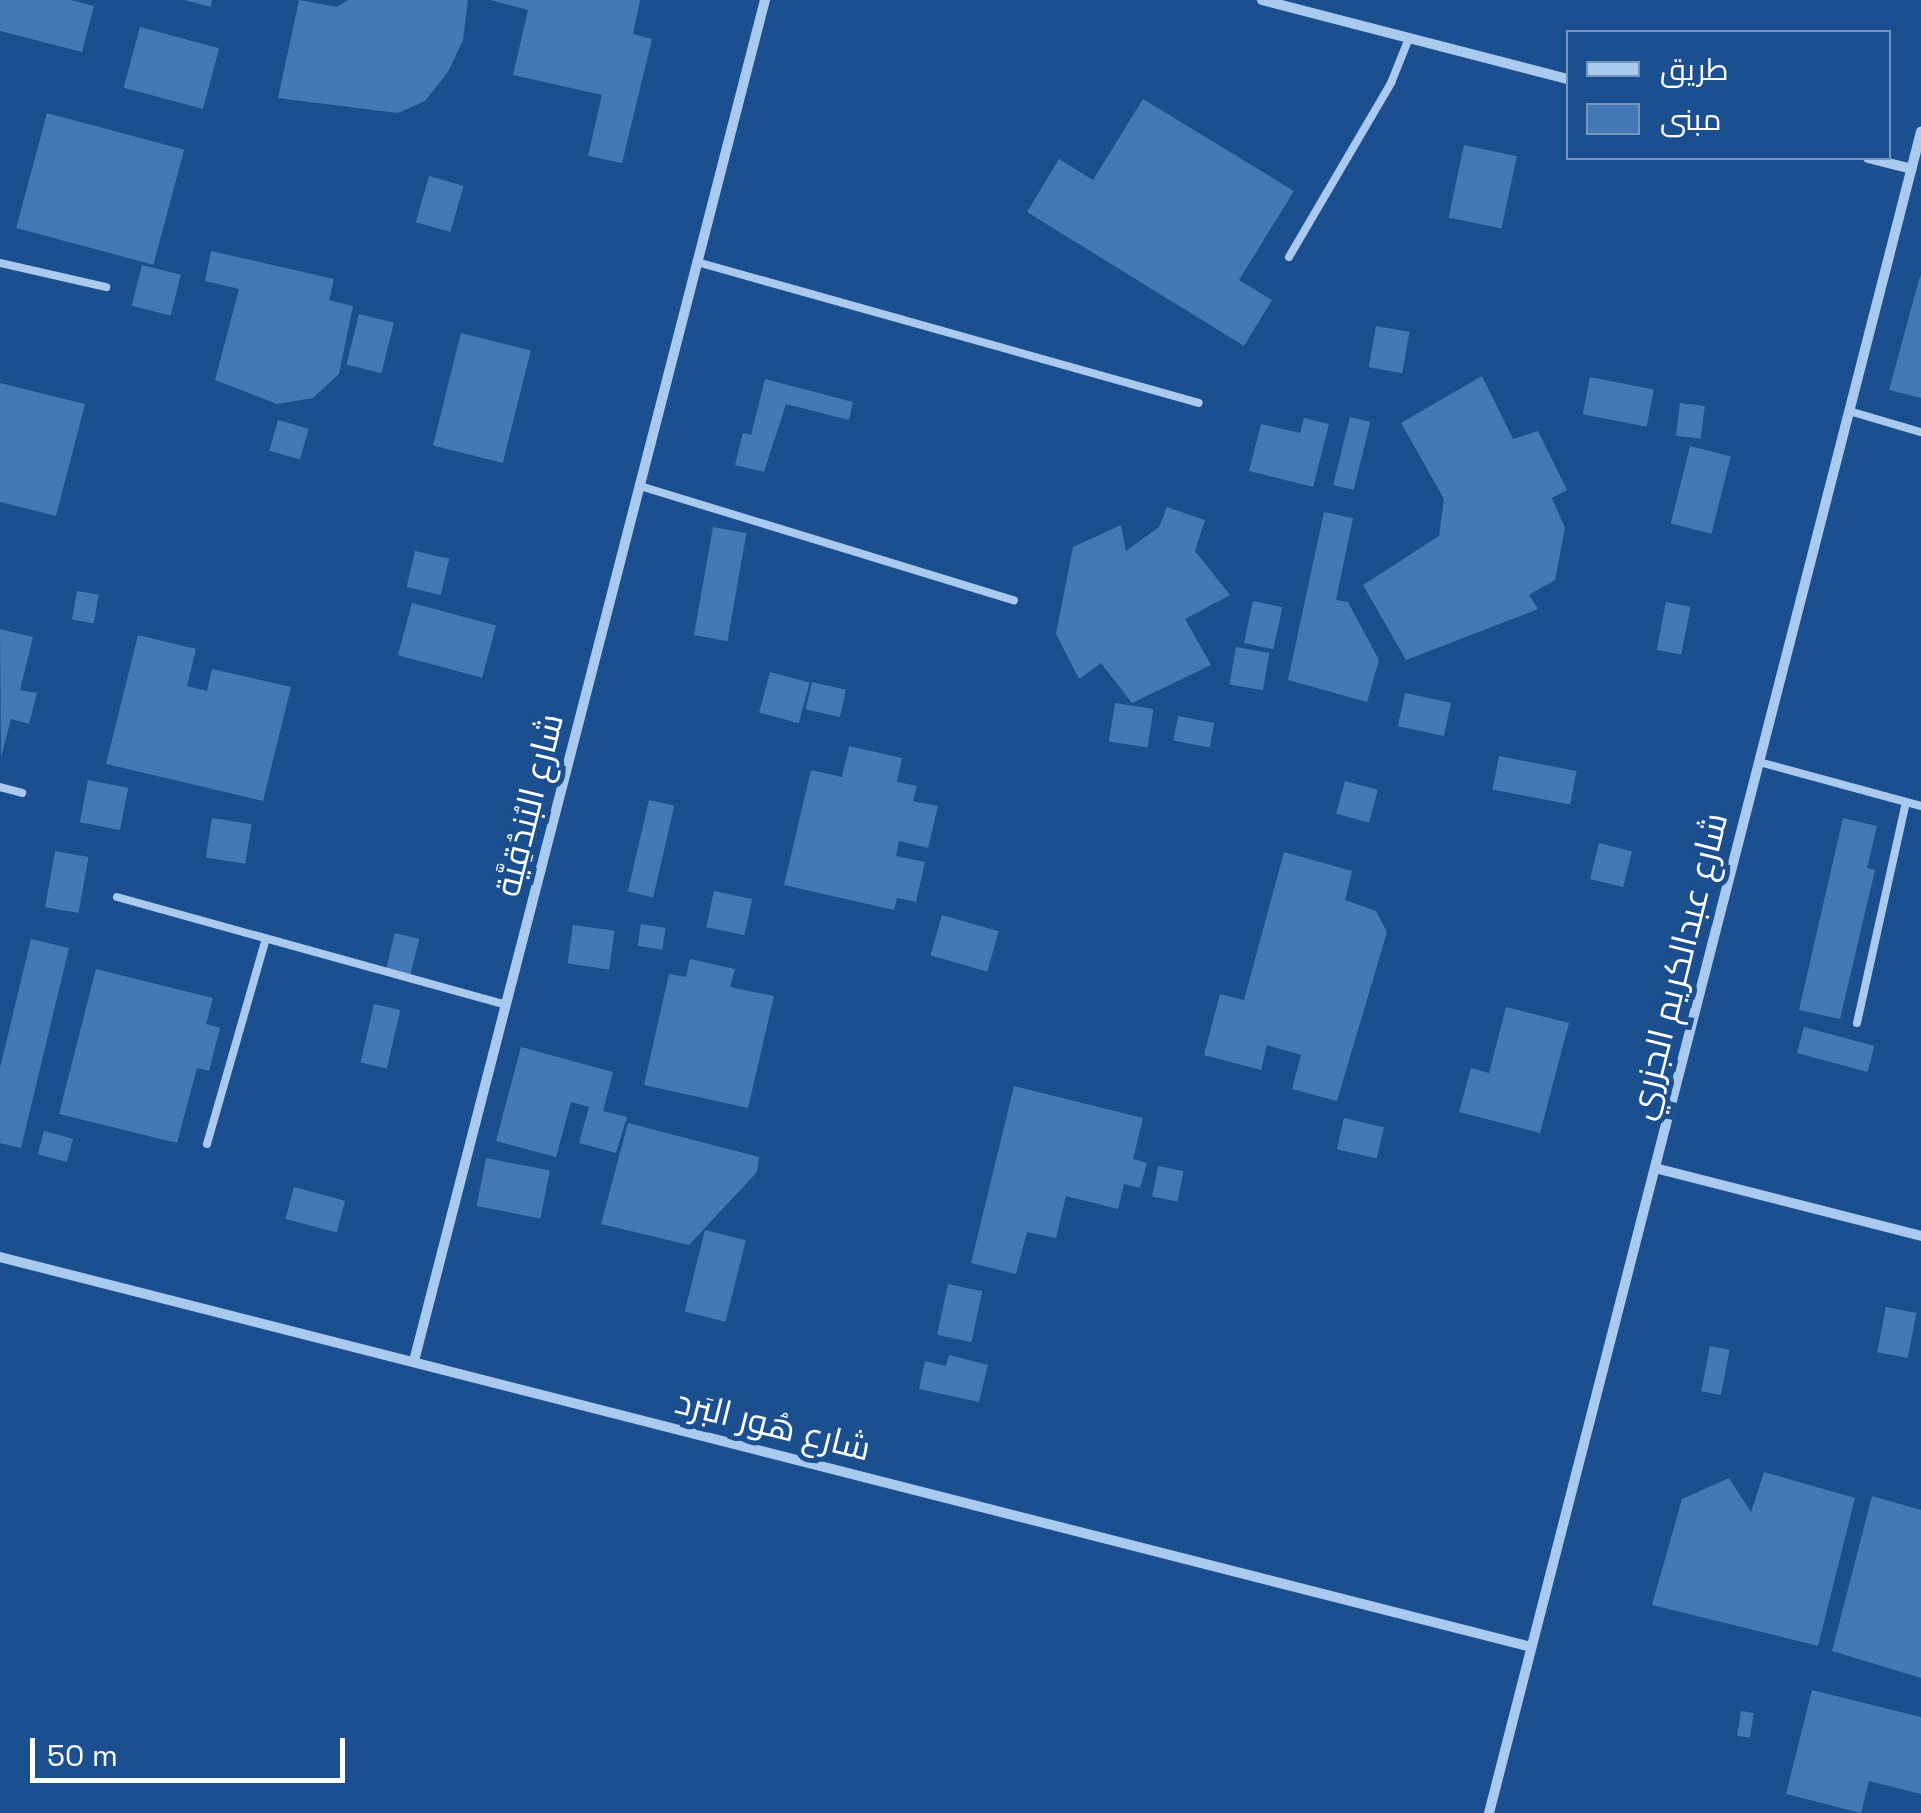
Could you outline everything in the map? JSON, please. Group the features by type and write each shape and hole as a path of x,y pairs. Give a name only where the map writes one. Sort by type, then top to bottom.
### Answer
{"street":[{"name":"شارع البُندُقِيَّة","path":"414,1362 765,0"},
{"path":"1262,0 1566,78"},
{"name":"شارع عبدالكريم الجزري","path":"1489,1813 1921,132"},
{"path":"1876,160 1912,169"},
{"path":"1655,1168 1921,1236"},
{"name":"شارع هُور البَرد","path":"0,1257 1531,1647"}],"lane":[{"path":"1289,258 1392,83 1409,38"},
{"path":"697,262 1199,403"},
{"path":"0,263 106,287"},
{"path":"1849,412 1921,432"},
{"path":"640,486 1014,600"},
{"path":"1759,762 1921,806"},
{"path":"0,787 22,793"},
{"path":"1857,1023 1906,802"},
{"path":"117,898 506,1005"},
{"path":"207,1144 266,938"}],"building":[{"path":"0,0 71,0 94,6 82,52 0,31"},
{"path":"184,0 212,0 211,7"},
{"path":"299,0 337,7 348,0 468,0 463,40 448,72 425,101 398,113 278,98"},
{"path":"490,0 640,0 633,34 652,39 622,163 588,156 602,95 513,75 528,10"},
{"path":"140,27 219,48 203,109 124,88"},
{"path":"1143,99 1294,191 1239,280 1272,300 1244,346 1027,212 1059,159 1093,180"},
{"path":"47,113 184,150 153,265 16,228"},
{"path":"1464,145 1517,156 1501,229 1449,217"},
{"path":"429,176 464,186 450,232 416,222"},
{"path":"211,251 334,279 329,300 353,306 339,374 313,398 277,404 215,380 239,289 205,281"},
{"path":"142,265 181,275 171,315 132,306"},
{"path":"1921,277 1921,398 1889,390"},
{"path":"359,314 394,323 381,373 346,364"},
{"path":"1376,326 1409,332 1402,373 1369,367"},
{"path":"461,333 531,350 503,463 433,446"},
{"path":"1482,376 1513,439 1538,431 1567,490 1552,498 1565,528 1555,580 1529,595 1538,609 1406,660 1363,585 1439,536 1444,499 1401,423"},
{"path":"1590,377 1654,389 1647,427 1583,414"},
{"path":"765,379 853,402 849,420 786,404 764,472 735,465 743,433 751,435"},
{"path":"0,383 85,404 56,516 0,502"},
{"path":"1680,403 1705,406 1701,439 1676,436"},
{"path":"1350,417 1370,422 1353,490 1333,485"},
{"path":"1304,418 1329,424 1313,487 1249,471 1261,424 1300,433"},
{"path":"278,420 309,429 300,460 269,451"},
{"path":"1690,446 1731,456 1711,534 1671,524"},
{"path":"1167,507 1205,520 1195,551 1230,595 1185,619 1211,665 1132,703 1101,663 1079,679 1056,634 1073,547 1121,525 1126,551 1159,527"},
{"path":"1324,512 1353,518 1336,600 1348,602 1379,660 1367,702 1288,680"},
{"path":"713,527 746,533 727,641 694,635"},
{"path":"415,551 449,559 441,595 407,587"},
{"path":"77,591 99,595 94,623 72,620"},
{"path":"1253,601 1282,607 1273,649 1244,643"},
{"path":"1666,602 1691,607 1681,655 1657,650"},
{"path":"412,603 496,626 482,678 398,655"},
{"path":"0,629 33,637 20,690 37,693 29,724 11,719 1,757"},
{"path":"138,635 196,649 187,686 207,691 212,669 291,687 263,801 106,764"},
{"path":"1236,647 1269,653 1263,690 1229,684"},
{"path":"770,672 810,683 799,723 759,713"},
{"path":"812,682 846,690 840,717 806,709"},
{"path":"1405,693 1451,703 1444,736 1398,726"},
{"path":"1115,703 1154,709 1147,748 1109,742"},
{"path":"1178,716 1214,723 1210,748 1173,741"},
{"path":"849,746 902,758 897,782 917,786 913,801 938,806 928,848 899,841 896,856 925,862 916,902 897,898 894,910 784,885 811,770 842,777"},
{"path":"1499,756 1577,771 1570,804 1493,789"},
{"path":"88,780 128,788 120,830 80,822"},
{"path":"1345,781 1378,790 1369,823 1336,814"},
{"path":"649,800 674,806 653,897 628,892"},
{"path":"212,818 252,824 245,864 206,858"},
{"path":"1843,818 1877,826 1867,868 1875,870 1840,1019 1799,1010"},
{"path":"1599,843 1632,851 1623,887 1590,879"},
{"path":"55,851 88,857 79,913 45,907"},
{"path":"1284,852 1352,871 1345,900 1376,911 1387,932 1337,1101 1292,1089 1301,1055 1267,1045 1261,1070 1204,1055 1220,994 1244,1000"},
{"path":"714,891 752,899 744,935 706,927"},
{"path":"942,915 999,931 987,972 930,955"},
{"path":"641,924 666,928 662,950 638,946"},
{"path":"573,925 615,931 609,969 568,964"},
{"path":"395,933 419,939 410,975 386,969"},
{"path":"31,939 69,948 21,1148 0,1143 0,1068"},
{"path":"690,959 735,969 730,987 774,996 748,1108 644,1085 669,974 686,977"},
{"path":"96,969 213,998 206,1024 220,1028 209,1071 197,1068 177,1143 59,1114"},
{"path":"374,1004 400,1010 387,1069 361,1062"},
{"path":"1506,1007 1569,1023 1540,1133 1459,1112 1471,1068 1489,1073"},
{"path":"1804,1027 1875,1046 1868,1072 1797,1053"},
{"path":"521,1047 613,1072 603,1111 627,1117 616,1153 579,1143 589,1107 571,1102 556,1157 496,1141"},
{"path":"1014,1086 1143,1118 1133,1159 1147,1163 1140,1188 1124,1184 1118,1209 1066,1196 1056,1238 1027,1232 1016,1274 971,1263"},
{"path":"1344,1118 1384,1127 1377,1158 1337,1149"},
{"path":"628,1123 759,1157 757,1172 689,1245 601,1224"},
{"path":"44,1131 73,1139 67,1162 38,1154"},
{"path":"486,1158 550,1170 540,1219 477,1206"},
{"path":"1158,1166 1184,1171 1178,1201 1152,1196"},
{"path":"294,1187 345,1201 337,1233 285,1219"},
{"path":"705,1230 746,1240 725,1322 685,1312"},
{"path":"948,1284 982,1291 971,1342 937,1335"},
{"path":"1886,1307 1916,1313 1908,1358 1877,1352"},
{"path":"1710,1346 1730,1350 1721,1395 1701,1391"},
{"path":"949,1355 988,1365 979,1402 919,1389 925,1361 946,1366"},
{"path":"1764,1472 1855,1498 1818,1646 1652,1605 1682,1499 1729,1478 1751,1512"},
{"path":"1872,1496 1921,1510 1921,1678 1832,1651"},
{"path":"1812,1690 1921,1717 1921,1794 1869,1781 1861,1813 1786,1794"},
{"path":"1741,1711 1754,1713 1750,1738 1737,1736"}]}
